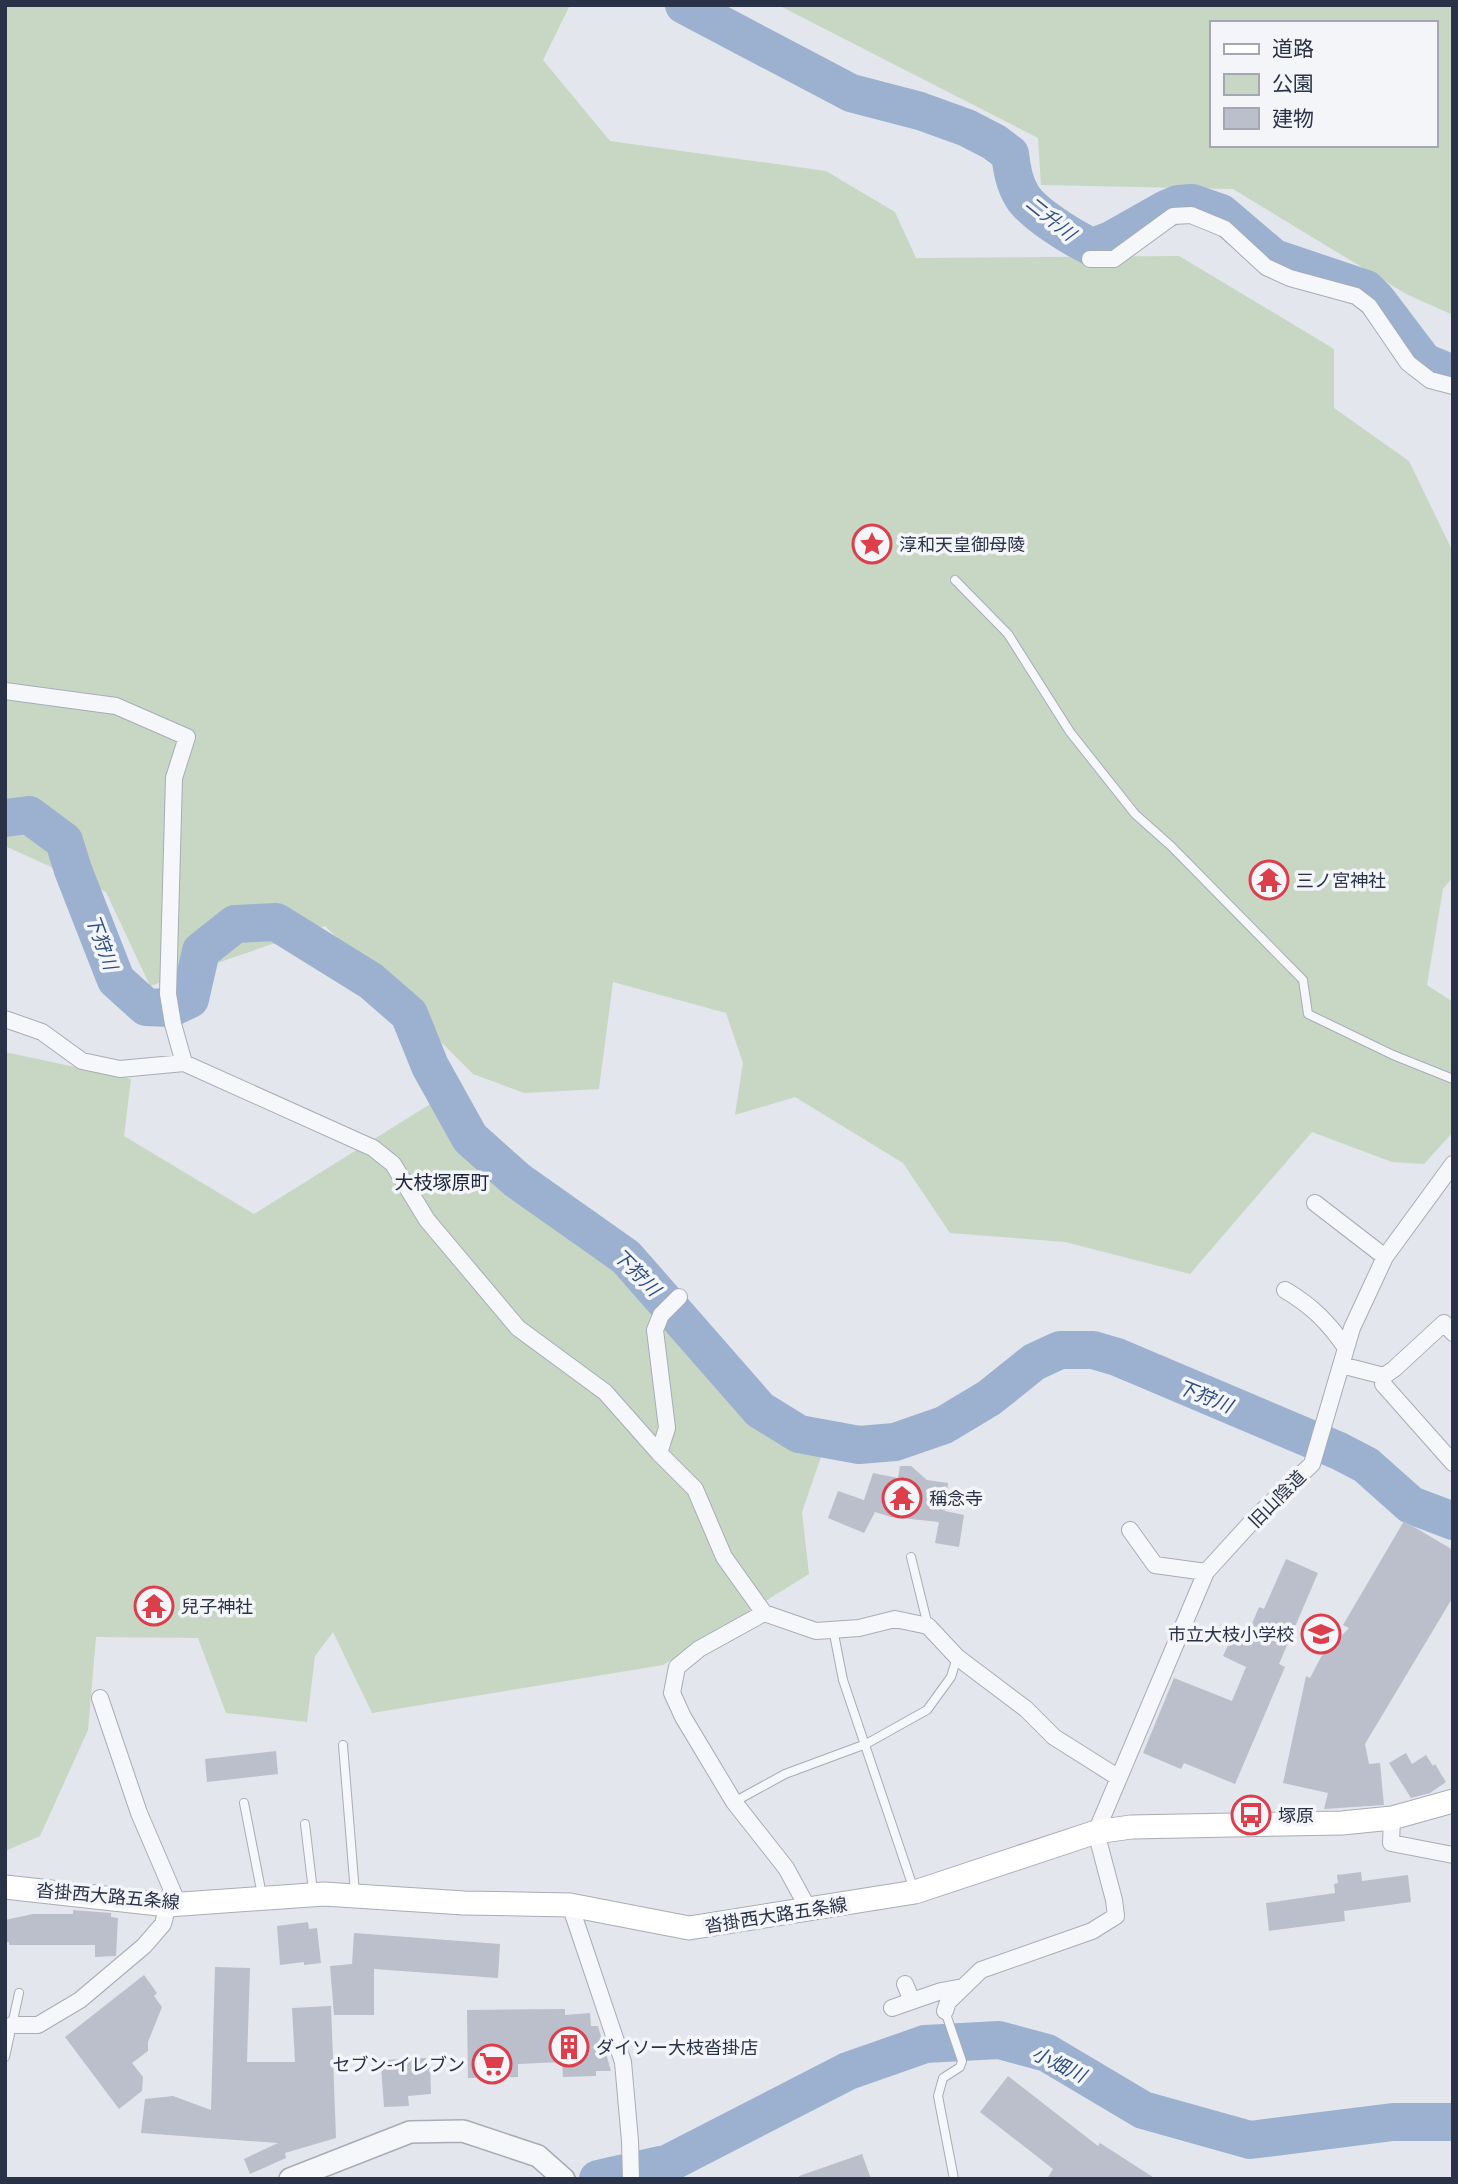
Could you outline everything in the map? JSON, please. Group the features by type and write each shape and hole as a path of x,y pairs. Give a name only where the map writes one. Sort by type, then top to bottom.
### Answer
{"main road":[{"name":"沓掛西大路五条線","path":"5,1887 173,1905 314,1894 464,1903 570,1905 689,1928 915,1892 1096,1832 1131,1827 1342,1823 1392,1818 1453,1801"}],"street":[{"path":"1090,259 1114,259 1173,216 1192,215 1225,229 1266,267 1290,278 1356,296 1369,306 1408,363 1430,380 1453,386"},
{"path":"5,691 116,706 187,737 174,778 168,994 184,1063"},
{"path":"5,1019 42,1032 82,1061 120,1069 184,1063 373,1148 393,1164 427,1220 519,1328 605,1392 695,1489 724,1557 764,1613 816,1631 859,1628 895,1619 928,1626 957,1657 1027,1709 1054,1737 1119,1778"},
{"name":"旧山陰道","path":"1096,1832 1206,1572 1257,1516 1312,1464 1352,1328 1385,1257 1453,1164"},
{"path":"1315,1203 1385,1257"},
{"path":"1284,1290 1304,1301 1330,1325 1346,1348"},
{"path":"659,1453 667,1427 656,1330 661,1315 679,1298"},
{"path":"1453,1333 1444,1323 1384,1376 1383,1384 1453,1463"},
{"path":"1341,1365 1384,1376"},
{"path":"1129,1530 1155,1565 1206,1572"},
{"path":"764,1613 698,1649 677,1667 672,1693 683,1717 734,1802 786,1868 809,1910"},
{"path":"12,2025 38,2025 80,2000 144,1946 163,1924 173,1905 100,1698"},
{"path":"1392,1818 1391,1843 1453,1855"},
{"path":"946,2011 948,2002 981,1970 1092,1930 1116,1916 1096,1832"},
{"path":"570,1905 622,2062 631,2179"},
{"path":"905,1984 912,2001"},
{"path":"892,2008 941,1991 963,1987"},
{"path":"290,2179 410,2132 463,2131 538,2156 564,2179"}],"lane":[{"path":"955,580 1008,634 1070,732 1135,814 1171,846 1303,980 1308,1014 1393,1055 1453,1079"},
{"path":"911,1557 928,1626"},
{"path":"832,1629 843,1680 915,1892"},
{"path":"734,1802 785,1774 866,1744 927,1710 951,1677 957,1657"},
{"path":"343,1745 355,1896"},
{"path":"244,1803 263,1898"},
{"path":"305,1824 314,1894"},
{"path":"5,2057 19,1993"},
{"path":"946,2011 962,2061 960,2067 943,2078 938,2096 954,2179"}],"green space":[{"path":"5,5 570,5 543,60 610,141 826,171 895,212 916,258 1179,256 1334,349 1334,408 1409,461 1453,552 1453,877 1443,889 1427,985 1453,1002 1453,1132 1424,1164 1392,1162 1312,1132 1190,1274 1065,1242 950,1233 903,1163 795,1097 735,1115 743,1063 726,1013 613,982 599,1089 524,1093 473,1074 325,926 150,986 106,892 5,846"},
{"path":"778,5 1453,5 1453,315 1406,294 1233,189 1041,185 1038,138"},
{"path":"5,1052 131,1079 124,1136 254,1214 432,1103 822,1454 802,1512 809,1574 663,1665 372,1713 333,1632 315,1656 307,1722 226,1713 198,1638 96,1637 88,1730 40,1836 5,1851"}],"building":[{"path":"1269,867 1282,879 1271,891 1258,879"},
{"path":"900,1466 911,1466 927,1480 948,1483 945,1511 964,1515 959,1547 935,1543 939,1522 891,1517 875,1512 864,1533 828,1518 838,1491 864,1500 873,1473 898,1478"},
{"path":"1404,1521 1453,1550 1453,1597 1365,1744 1369,1764 1380,1763 1384,1805 1324,1809 1328,1793 1283,1783 1306,1676 1310,1678 1321,1657 1349,1628 1343,1625"},
{"path":"1286,1559 1318,1573 1279,1664 1285,1667 1235,1784 1184,1763 1181,1769 1143,1753 1174,1678 1232,1701 1246,1667 1223,1656 1236,1628 1248,1633 1259,1607 1264,1609"},
{"path":"276,1751 278,1774 207,1782 205,1759"},
{"path":"1406,1753 1412,1764 1426,1755 1446,1782 1430,1793 1411,1798 1389,1763"},
{"path":"1361,1872 1362,1881 1408,1875 1411,1902 1344,1911 1345,1921 1269,1931 1266,1903 1335,1893 1337,1875"},
{"path":"73,1910 111,1913 111,1917 118,1918 116,1956 95,1957 95,1945 9,1945 9,1942 5,1942 5,1920 33,1914 73,1914"},
{"path":"308,1922 309,1929 317,1928 321,1963 280,1965 277,1926"},
{"path":"354,1933 500,1944 498,1978 374,1969 374,2015 334,2015 330,1966 352,1964"},
{"path":"215,1967 250,1968 247,2062 295,2062 292,2008 331,2006 336,2138 285,2153 286,2158 250,2174 244,2159 278,2143 141,2133 145,2099 173,2096 211,2110"},
{"path":"144,1975 157,1993 154,1996 162,2007 148,2042 148,2051 132,2063 143,2077 142,2091 119,2109 65,2037"},
{"path":"565,2009 565,2015 590,2013 591,2026 598,2026 611,2071 596,2071 596,2076 563,2077 562,2062 518,2064 518,2077 468,2078 467,2010"},
{"path":"426,2058 425,2064 430,2063 431,2094 408,2096 409,2106 384,2107 381,2067 383,2060"},
{"path":"1008,2076 1098,2146 1100,2143 1156,2179 1047,2179 1053,2169 980,2112"},
{"path":"862,2154 871,2179 799,2179 799,2176"}],"waterway":[{"name":"二升川","path":"684,5 851,93 920,111 967,128 994,142 1010,154 1015,181 1027,203 1054,225 1092,247 1111,240 1178,204 1192,203 1221,213 1274,258 1366,289 1424,362 1453,374"},
{"name":"下狩川","path":"5,818 29,815 64,841 116,980 146,1007 171,1008 190,999 201,951 235,924 276,922 371,981 409,1014 430,1066 470,1138 517,1180 626,1257 760,1410 799,1434 859,1445 895,1442 944,1425 989,1398 1034,1362 1060,1350 1093,1350 1117,1357 1339,1451 1366,1465 1411,1505 1453,1521"},
{"name":"小畑川","path":"598,2179 669,2163 848,2071 925,2044 999,2040 1047,2053 1143,2110 1250,2140 1393,2122 1453,2122"}],"place":[{"name":"淳和天皇御母陵","path":"872,544"},
{"name":"三ノ宮神社","path":"1269,880"},
{"name":"稱念寺","path":"902,1498"},
{"name":"兒子神社","path":"154,1606"},
{"name":"市立大枝小学校","path":"1321,1634"},
{"name":"塚原","path":"1251,1815"},
{"name":"ダイソー大枝沓掛店","path":"569,2047"},
{"name":"セブン-イレブン","path":"492,2064"}],"district":[{"name":"大枝塚原町","path":"442,1182"}]}
